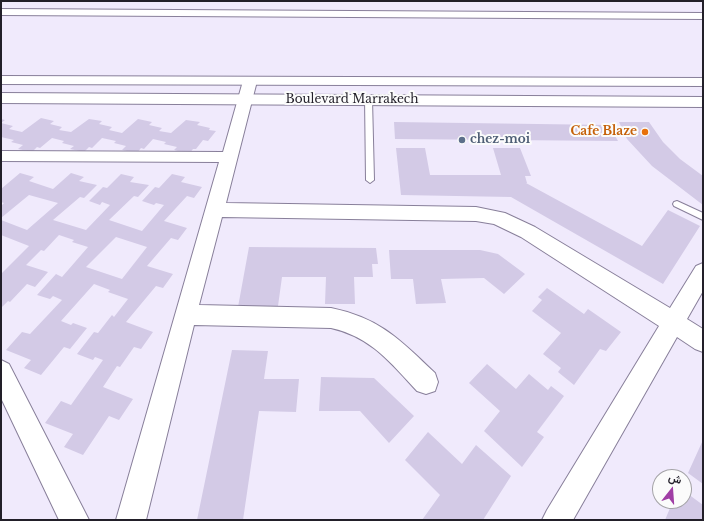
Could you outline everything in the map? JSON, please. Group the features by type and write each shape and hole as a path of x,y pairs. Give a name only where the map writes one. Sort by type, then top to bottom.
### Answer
{"main road":[{"path":"670,83 703,73"},
{"name":"Boulevard Marrakech","path":"1,80 248,90 368,100 703,102"},
{"name":"Boulevard Marrakech","path":"1,98 248,90 703,82"}],"street":[{"path":"1,12 700,15"},
{"path":"131,520 248,90"},
{"path":"1,156 230,157"},
{"path":"215,210 476,214 498,218 528,232 703,342"},
{"path":"557,520 703,272"},
{"path":"186,315 331,318 346,320 360,326 380,338 426,382"},
{"path":"1,372 74,520"}],"lane":[{"path":"368,100 370,180"},
{"path":"677,204 703,217"}],"building":[{"path":"41,118 54,121 50,124 62,127 59,130 71,132 89,119 102,121 99,124 112,127 109,130 122,133 138,119 152,122 149,125 162,128 159,131 171,133 186,120 200,122 197,125 216,131 208,141 203,140 196,149 193,149 189,154 174,150 177,147 164,144 166,142 153,139 144,149 141,148 137,153 122,150 126,146 114,143 116,141 102,138 92,148 89,147 84,152 70,149 74,146 62,143 64,141 52,138 40,148 37,147 32,152 18,149 23,145 11,142 14,140 1,137 1,123 13,126 9,129 22,132"},
{"path":"394,122 609,125 618,141 395,139"},
{"path":"619,122 649,122 663,142 680,159 703,176 703,205 652,166 627,139"},
{"path":"396,148 425,148 430,175 501,175 493,148 520,148 531,176 525,176 526,183 642,246 668,210 700,226 663,284 511,197 401,195"},
{"path":"20,173 34,177 29,181 53,189 71,173 84,177 79,181 97,185 84,198 80,197 53,220 86,230 110,205 102,202 100,205 89,201 103,187 107,188 121,174 134,177 130,182 149,185 138,197 134,196 109,220 142,231 164,205 156,203 154,205 142,201 155,187 159,188 172,174 185,177 181,182 202,187 194,198 187,196 164,221 187,228 178,240 171,238 147,266 173,274 163,288 156,286 126,322 153,332 141,349 134,347 120,367 117,366 103,387 133,399 119,420 109,416 83,455 64,447 73,434 45,423 61,401 71,405 103,360 95,357 93,360 77,354 94,332 98,333 112,315 114,317 128,299 108,292 110,290 94,284 61,321 71,325 73,323 87,328 70,349 64,347 41,375 24,368 31,360 6,350 22,332 30,334 62,300 53,296 50,299 37,295 56,274 62,277 88,247 72,242 74,240 59,235 44,251 41,250 26,265 48,272 35,287 27,284 10,302 8,301 1,308 1,274 29,246 1,235 1,220 27,230 58,203 29,195 1,218 1,206 4,203 1,202 1,189","holes":["116,237 147,247 122,279 86,267"]},
{"path":"249,247 376,248 378,264 372,264 373,277 354,277 355,304 325,304 326,277 282,277 278,306 238,307"},
{"path":"389,250 480,250 498,254 525,274 504,294 484,278 441,279 446,303 416,304 413,279 391,279"},
{"path":"547,288 584,314 588,309 621,332 606,351 600,349 574,385 558,372 561,368 543,354 561,333 532,311 542,300 538,297"},
{"path":"232,350 268,351 264,379 299,379 296,412 259,411 243,520 197,520"},
{"path":"487,364 516,389 529,374 548,390 551,386 564,396 537,432 544,437 522,467 484,431 500,411 469,383"},
{"path":"321,377 374,378 414,416 389,443 360,411 319,411"},
{"path":"428,432 462,464 476,445 511,476 483,520 422,520 440,495 405,460"},
{"path":"703,440 703,484 692,476 692,469 690,469"},
{"path":"692,497 703,505 703,520 665,520 670,509 692,509"}],"place":[{"name":"Cafe Blaze","path":"645,132"},
{"name":"chez-moi","path":"462,140"}]}
